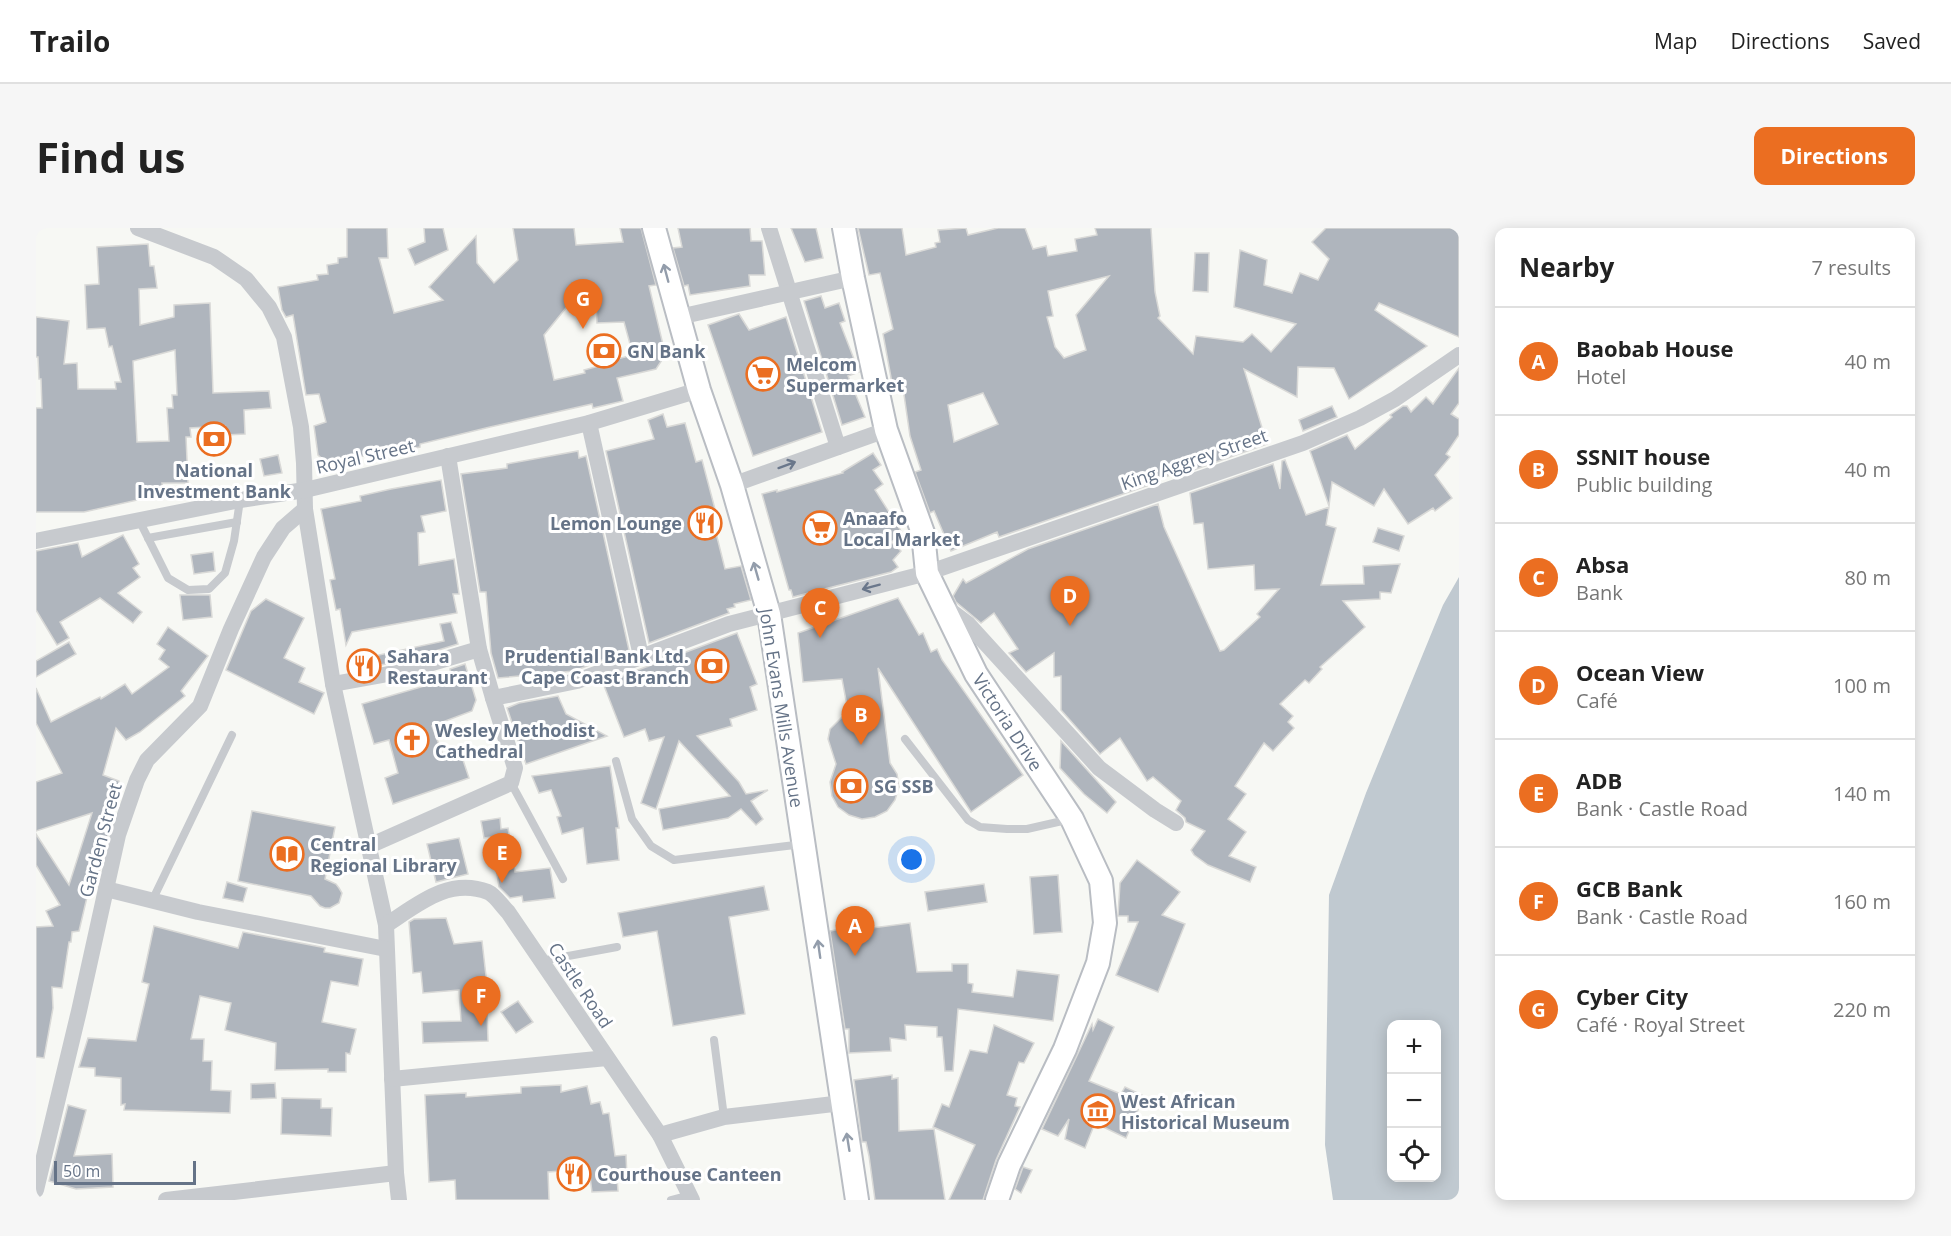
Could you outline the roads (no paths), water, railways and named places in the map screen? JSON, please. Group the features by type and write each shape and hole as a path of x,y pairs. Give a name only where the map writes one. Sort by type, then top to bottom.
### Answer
{"street":[{"path":"138,228 214,257 246,279 269,307 284,337 301,427 305,509 333,684 386,925 399,1200"},
{"name":"John Evans Mills Avenue","path":"654,228 699,390 732,485 769,614 857,1200"},
{"path":"769,228 838,447"},
{"name":"Victoria Drive","path":"844,228 886,430 924,533 927,573 976,674 1072,819 1101,880 1105,923 1098,963 1065,1049 1009,1165 997,1200"},
{"path":"679,317 853,278"},
{"name":"King Aggrey Street","path":"494,698 577,681 729,624 927,573 1303,443 1360,418 1395,399 1459,355"},
{"name":"Royal Street","path":"36,541 139,519 305,490 589,423 699,390"},
{"path":"589,423 641,656"},
{"path":"732,485 886,430"},
{"path":"369,846 511,783 515,768 479,649 448,456"},
{"name":"Garden Street","path":"36,1190 41,1151 79,1011 118,835 137,780 147,760 200,706 231,629 264,557 283,528 305,509"},
{"path":"943,605 968,624 1099,768 1176,823"},
{"path":"333,684 405,671 479,649"},
{"name":"Castle Road","path":"386,925 436,893 465,888 490,893 508,912 660,1135 691,1198"},
{"path":"106,889 198,912 386,949"},
{"path":"392,1079 607,1058"},
{"path":"660,1135 724,1117 842,1103"},
{"path":"166,1200 396,1173"}],"lane":[{"path":"139,519 168,578 188,590 209,589 225,573 234,541 240,500"},
{"path":"148,538 237,522"},
{"path":"152,901 232,735"},
{"path":"905,739 968,820 980,827 1027,829 1072,819"},
{"path":"616,760 632,819 651,846 674,860 803,844"},
{"path":"511,783 563,879"},
{"path":"541,961 617,947"},
{"path":"714,1040 724,1117"},
{"path":"671,1200 691,1198"}],"place":[{"name":"Cyber City","path":"583,329"},
{"name":"GN Bank","path":"604,351"},
{"name":"Melcom Supermarket","path":"763,374"},
{"name":"National Investment Bank","path":"214,439"},
{"name":"Lemon Lounge","path":"705,523"},
{"name":"Anaafo Local Market","path":"820,528"},
{"name":"Ocean View","path":"1070,626"},
{"name":"Absa","path":"820,638"},
{"name":"Sahara Restaurant","path":"364,666"},
{"name":"Prudential Bank Ltd. Cape Coast Branch","path":"712,666"},
{"name":"Wesley Methodist Cathedral","path":"412,740"},
{"name":"SSNIT house","path":"861,745"},
{"name":"SG SSB","path":"851,786"},
{"name":"Central Regional Library","path":"287,854"},
{"name":"ADB","path":"502,883"},
{"name":"Baobab House","path":"855,956"},
{"name":"GCB Bank","path":"481,1026"},
{"name":"West African Historical Museum","path":"1098,1111"},
{"name":"Courthouse Canteen","path":"574,1174"}]}
